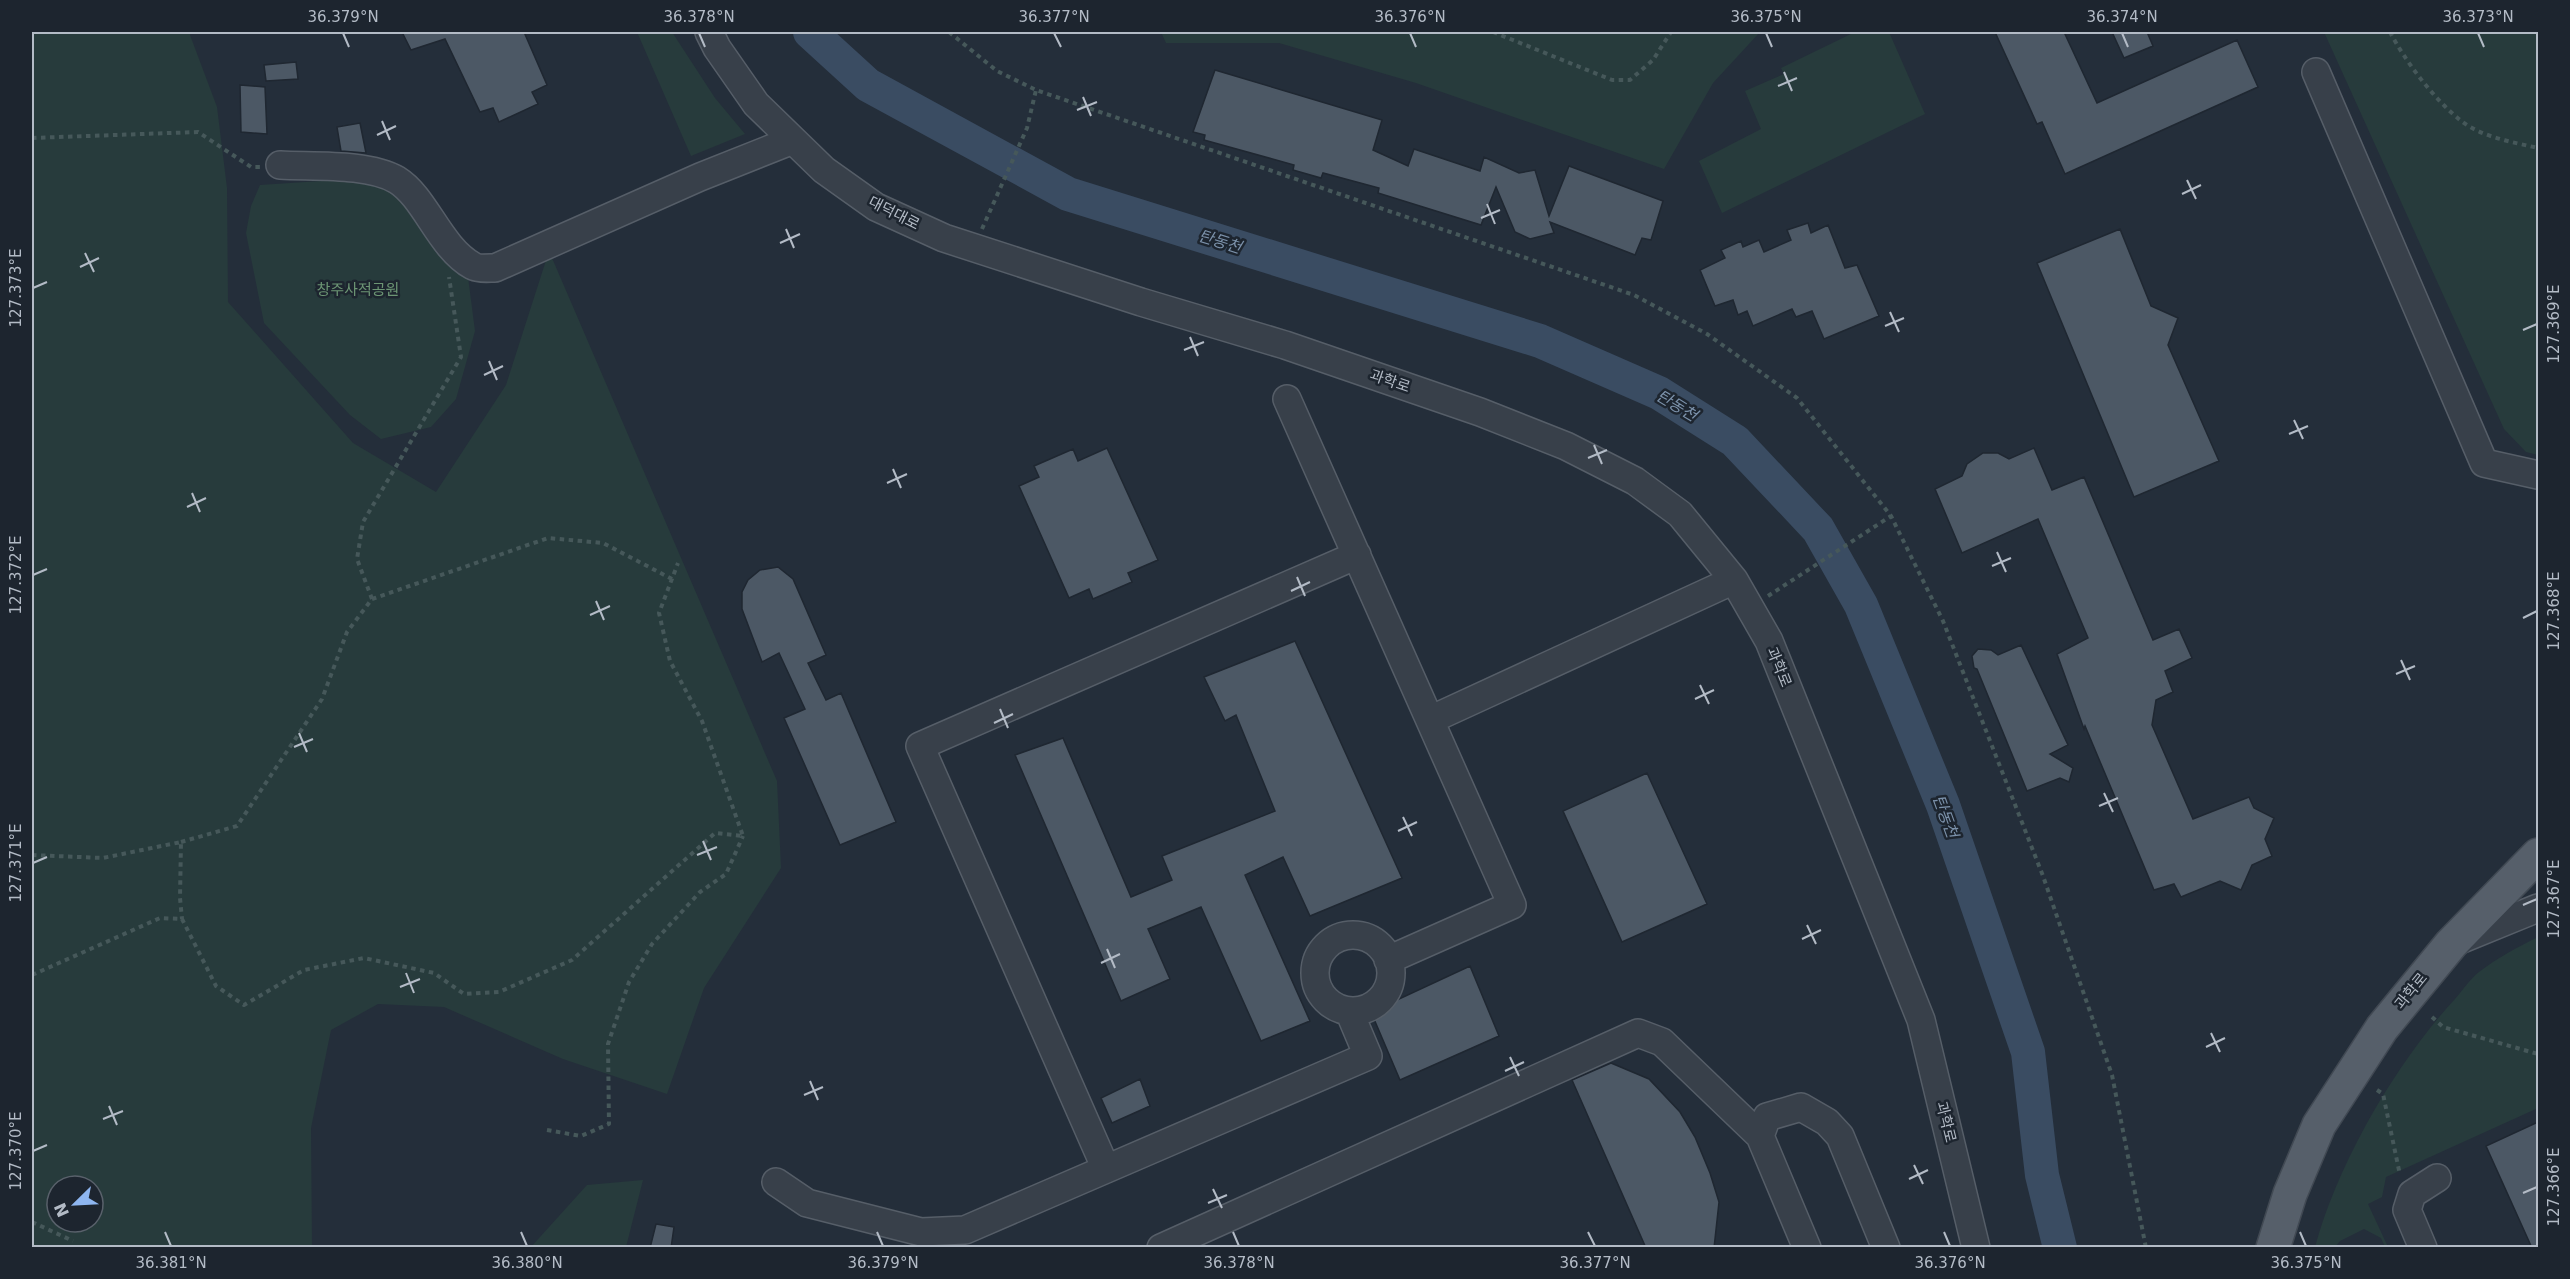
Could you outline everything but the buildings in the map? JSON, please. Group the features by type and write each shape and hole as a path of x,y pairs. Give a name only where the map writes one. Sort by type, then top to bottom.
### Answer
{"main road":[{"name":"과학로","path":"2273,1248 2290,1194 2319,1125 2382,1028 2451,944 2538,855"}],"street":[{"name":"대덕대로","path":"709,32 717,48 756,104 824,170 876,207 944,238 1141,302 1285,345"},
{"path":"2316,72 2484,463 2538,475"},
{"path":"280,165 371,171 398,181 416,199 444,240 474,267 495,268 700,177 793,140"},
{"name":"과학로","path":"1285,345 1480,412 1566,446 1635,481 1680,514 1734,580 1768,641 1921,1020 1976,1248"},
{"path":"1287,399 1512,904 1388,960"},
{"path":"1106,1169 920,746 1357,555"},
{"path":"1430,720 1734,580"},
{"path":"2451,944 2538,908"},
{"path":"1355,934 1368,937 1379,944 1388,960 1390,979 1380,999 1371,1006 1349,1011 1336,1007 1318,988 1315,976 1316,963 1322,951 1331,942 1342,936 1355,934"},
{"path":"776,1182 807,1203 921,1232 965,1230 1368,1056 1349,1011"},
{"path":"1161,1248 1638,1033 1662,1042 1760,1136 1806,1248"},
{"path":"1760,1136 1767,1118 1801,1107 1827,1122 1840,1136 1886,1248"},
{"path":"2423,1248 2407,1210 2412,1194 2437,1178"}],"path":[{"path":"1493,32 1612,80 1630,80 1653,60 1671,32"},
{"path":"2390,32 2427,86 2461,121 2500,140 2538,148"},
{"path":"989,216 1027,128 1036,90"},
{"path":"32,138 198,132 251,167 280,165"},
{"path":"372,598 357,559 363,522 461,357 448,269"},
{"path":"1770,606 1765,598 1891,516"},
{"path":"32,855 104,858 181,842 237,826 322,699 347,632 372,598 548,538 603,543 672,579"},
{"path":"547,1130 581,1136 609,1124 608,1044 629,982 652,944 700,892 726,874 743,836 702,721 670,661 659,613 678,563"},
{"path":"181,842 182,919 216,986 244,1005 304,970 364,958 434,973 464,994 499,992 572,960 715,833 743,836"},
{"path":"32,975 160,918 182,919"},
{"path":"2432,1017 2443,1027 2538,1054"},
{"path":"2377,1090 2383,1094 2397,1171 2412,1194"},
{"path":"32,1222 73,1241"}],"green space":[{"path":"32,32 191,32 190,35 217,107 227,188 228,302 353,443 436,492 506,385 549,251 777,781 781,868 704,988 667,1094 563,1059 444,1007 378,1004 331,1030 311,1128 312,1247 32,1247"},
{"path":"637,32 672,32 715,98 745,134 691,156"},
{"path":"1161,32 1760,32 1713,83 1664,169 1416,83 1279,43 1166,43"},
{"path":"1855,32 1889,32 1925,114 1722,213 1699,161 1761,129 1745,91 1784,74 1781,68"},
{"path":"2324,32 2538,32 2538,455 2526,452 2504,429"},
{"name":"창주사적공원","path":"351,179 388,183 468,277 475,331 456,399 431,427 381,439 350,415 264,323 246,233 251,206 260,185"},
{"path":"2538,937 2538,1108 2386,1177 2382,1197 2368,1204 2388,1247 2385,1247 2381,1238 2364,1229 2340,1241 2335,1247 2315,1247 2338,1182 2354,1149 2390,1084 2411,1053 2476,975 2500,957"},
{"path":"643,1180 626,1247 531,1247 587,1185"}],"waterway":[{"name":"탄동천","path":"810,32 868,85 1068,194 1540,341 1659,393 1735,441 1818,529 1861,605 1943,805 2028,1052 2042,1175 2060,1248"}]}
